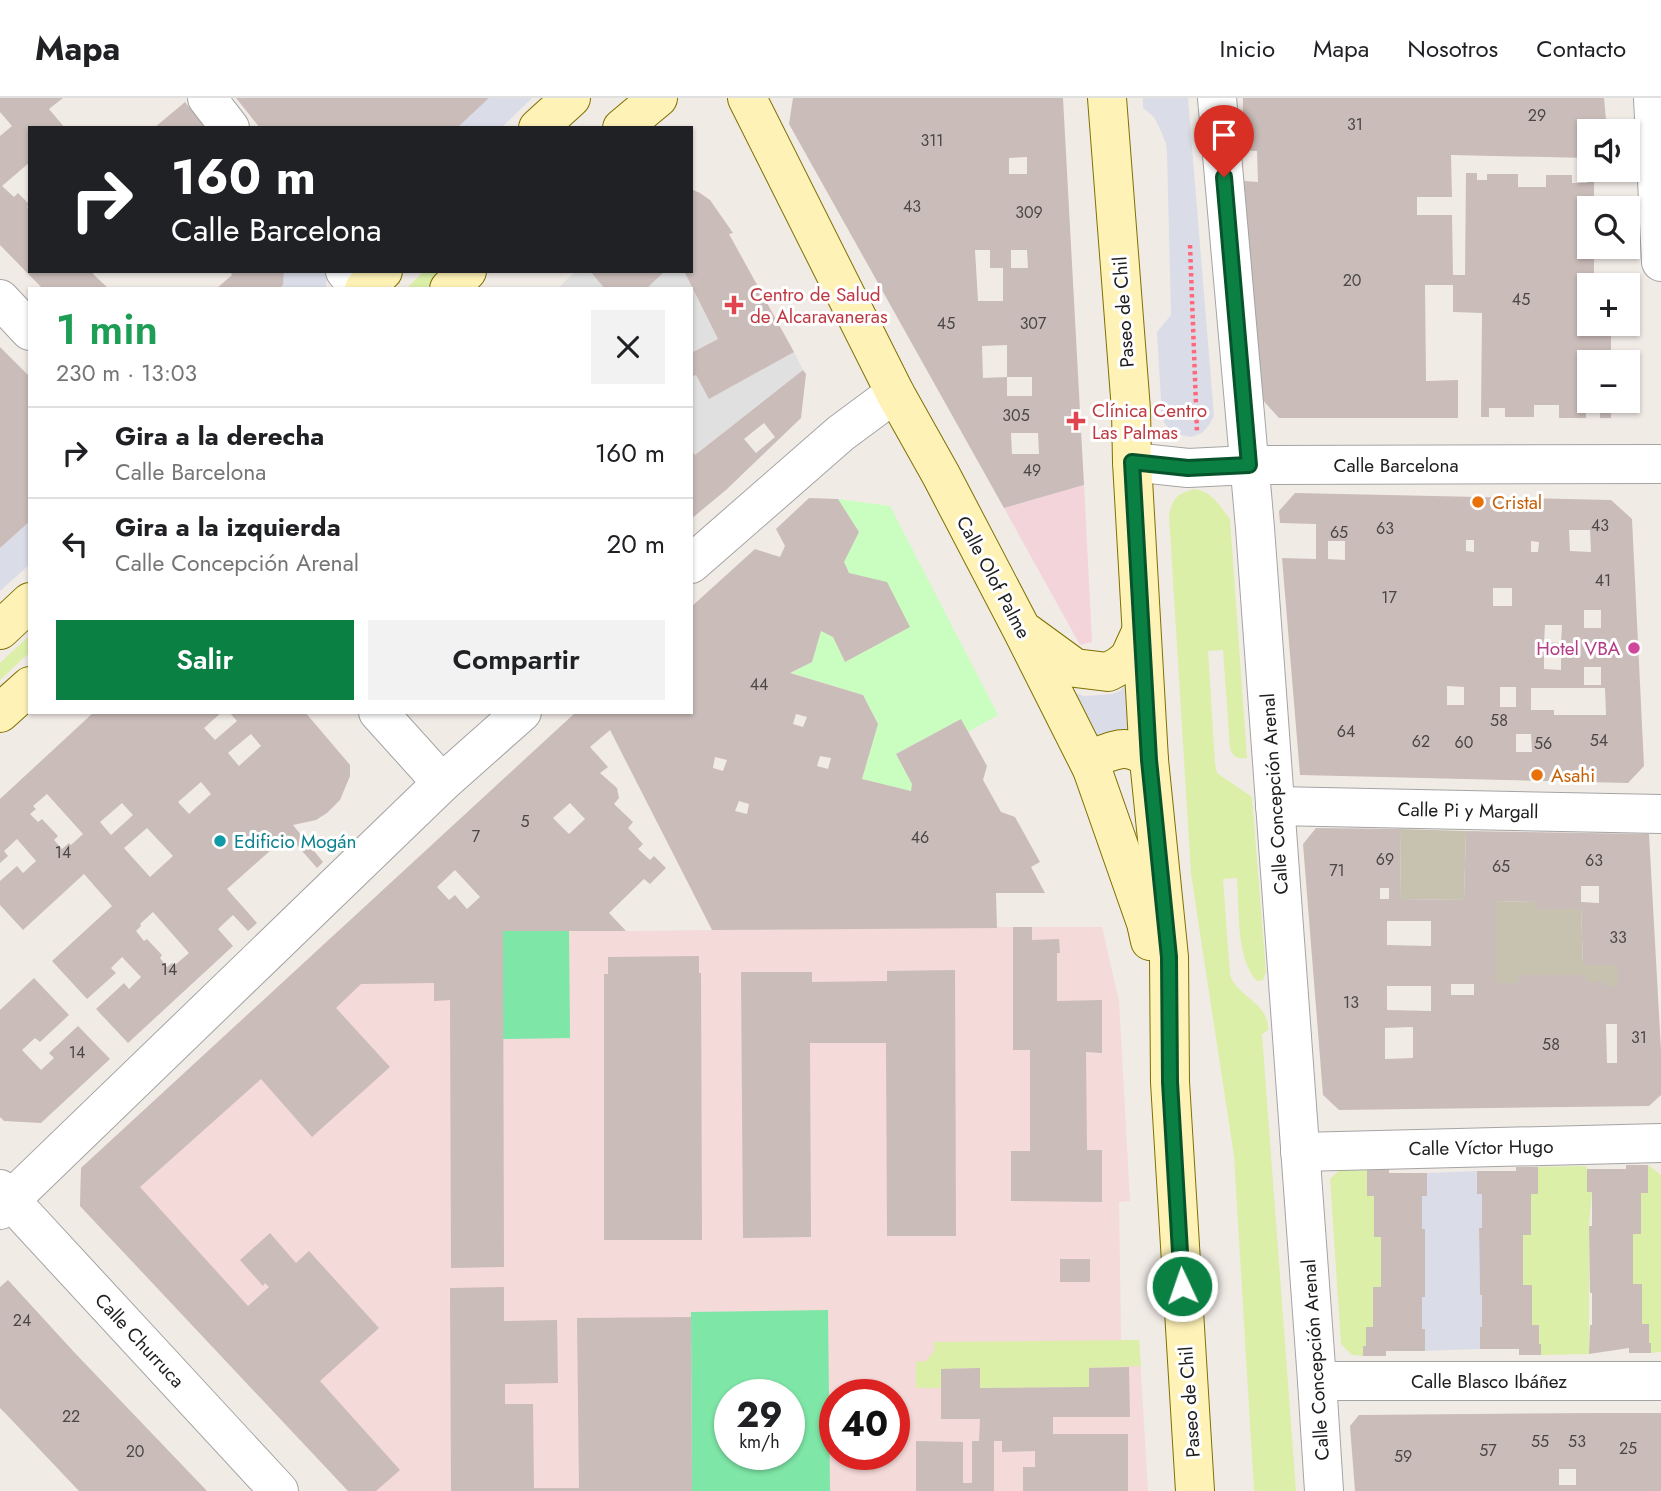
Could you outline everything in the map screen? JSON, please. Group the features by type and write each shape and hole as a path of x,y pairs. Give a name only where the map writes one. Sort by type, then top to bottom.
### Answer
{"street":[{"path":"207,98 228,126"},
{"path":"540,126 570,98"},
{"path":"624,126 658,98"},
{"name":"Calle Olof Palme","path":"747,98 895,393 941,475 1093,769 1146,923 1170,1082"},
{"name":"Paseo de Chil","path":"1107,98 1131,410 1149,760 1169,957 1170,1082 1195,1491"},
{"name":"Calle Concepción Arenal","path":"1217,98 1249,465 1324,1491"},
{"path":"1653,98 1661,262"},
{"path":"347,273 360,287"},
{"path":"364,287 381,273"},
{"path":"451,287 465,273"},
{"path":"0,299 28,329"},
{"path":"693,562 841,433 895,393"},
{"name":"Calle Barcelona","path":"1132,462 1188,468 1249,465 1661,464"},
{"path":"0,630 28,604"},
{"path":"1022,630 1075,668 1108,672 1129,658 1141,632"},
{"path":"0,713 28,688"},
{"path":"380,714 442,783"},
{"path":"4,1200 442,783 520,714"},
{"path":"1093,769 1096,757 1126,748 1139,751 1149,760"},
{"name":"Calle Pi y Margall","path":"1275,806 1661,814"},
{"name":"Calle Víctor Hugo","path":"1300,1152 1661,1143"},
{"name":"Calle Churruca","path":"4,1200 279,1491"},
{"name":"Calle Blasco Ibáñez","path":"1318,1381 1661,1381"}],"shaded area":[{"path":"489,98 532,98 503,126 459,126"},
{"path":"1143,98 1188,98 1214,416 1202,433 1191,437 1172,431 1162,417 1157,332 1171,315 1167,153 1166,143 1154,117 1143,108"},
{"path":"284,273 326,273 326,287 281,287"},
{"path":"574,273 592,273 603,287 559,287"},
{"path":"663,273 685,273 692,287 648,287"},
{"path":"693,289 718,339 693,352"},
{"path":"794,352 803,370 695,455 693,376 696,375 710,398"},
{"path":"1084,485 1092,642 1080,645 1004,508"},
{"path":"28,523 28,566 0,591 0,548"},
{"path":"1126,682 1135,736 1097,743 1073,692 1084,696 1112,694 1120,691"},
{"path":"1401,829 1466,831 1464,900 1400,899"},
{"path":"1496,901 1537,902 1537,909 1581,909 1583,965 1618,965 1618,986 1606,986 1605,982 1586,982 1585,975 1518,975 1518,983 1496,983"},
{"path":"1102,927 1119,1001 1130,1201 1119,1202 1121,1340 1139,1340 1148,1491 348,1491 80,1206 81,1168 338,931"},
{"path":"1477,1171 1477,1194 1482,1194 1482,1228 1479,1228 1482,1295 1480,1349 1425,1351 1425,1329 1422,1329 1425,1230 1422,1229 1422,1196 1427,1195 1427,1173"}],"green space":[{"path":"422,273 442,273 427,287 408,287"},
{"path":"1194,489 1211,496 1230,519 1247,758 1237,757 1230,749 1223,650 1208,651 1215,764 1217,773 1252,797 1266,972 1263,980 1257,981 1245,960 1240,932 1237,878 1223,879 1230,975 1240,990 1264,1013 1267,1021 1268,1030 1262,1034 1296,1491 1254,1491 1234,1156 1191,874 1169,515 1177,497"},
{"path":"838,499 890,506 998,715 968,732 961,719 896,754 912,784 911,791 862,779 878,724 863,695 791,673 812,662 821,631 833,637 845,662 909,627 849,573 844,562 859,532"},
{"path":"28,637 28,654 0,680 0,663"},
{"path":"503,931 569,931 570,1038 503,1039"},
{"path":"1648,1165 1661,1175 1661,1352 1651,1353 1649,1325 1642,1324 1642,1284 1633,1284 1633,1234 1641,1193 1648,1193"},
{"path":"1586,1166 1587,1192 1592,1192 1589,1226 1589,1354 1541,1355 1532,1325 1532,1285 1523,1285 1523,1235 1531,1235 1531,1194 1538,1194 1538,1167"},
{"path":"1341,1169 1367,1169 1367,1195 1374,1196 1374,1236 1381,1237 1381,1287 1373,1287 1373,1327 1366,1328 1363,1356 1352,1355 1341,1344 1330,1179"},
{"path":"828,1310 829,1379 819,1379 819,1470 830,1470 830,1491 692,1491 691,1312"},
{"path":"1139,1340 1141,1366 1089,1368 1089,1387 980,1388 980,1368 941,1369 941,1388 916,1388 916,1361 925,1362 935,1350 933,1342"}],"building":[{"path":"0,98 63,98 49,109 63,126 28,126 28,164 2,186 14,197 18,193 28,203 28,273 94,273 107,287 41,287 0,245 0,136 12,126 0,112"},
{"path":"236,98 489,98 459,126 258,126"},
{"path":"793,98 1063,98 1084,485 1004,508 789,124","holes":["1027,157 1027,174 1009,174 1009,158","975,250 990,250 990,268 1003,268 1003,301 978,301","1011,250 1027,250 1028,268 1011,268","1007,345 1007,377 983,378 982,346","1007,377 1032,377 1032,396 1007,396","1011,433 1038,433 1039,454 1012,454"]},
{"path":"1243,98 1604,98 1606,119 1577,119 1577,158 1451,155 1452,197 1417,197 1417,215 1452,215 1453,275 1465,275 1466,173 1477,173 1477,180 1487,180 1487,174 1518,174 1518,187 1546,187 1546,175 1572,175 1572,183 1594,182 1594,196 1577,196 1577,259 1594,259 1594,273 1577,273 1577,336 1611,336 1611,350 1577,350 1577,413 1586,413 1586,418 1559,418 1559,405 1534,405 1534,417 1505,417 1505,408 1489,408 1489,417 1481,417 1482,313 1453,312 1453,285 1425,285 1426,381 1458,380 1458,418 1279,418 1260,397 1244,181 1258,182 1257,151 1242,150"},
{"path":"185,102 204,126 156,126"},
{"name":"Centro de Salud de Alcaravaneras","path":"693,190 710,200 733,233 729,234 794,352 709,399 696,375 693,376 693,352 718,339 685,273 693,273"},
{"path":"231,273 284,273 283,285 218,287"},
{"path":"592,273 663,273 648,287 603,287"},
{"path":"0,347 28,375 28,523 0,548"},
{"path":"803,370 806,374 801,418 726,490 693,517 693,452 695,455","holes":["764,423 775,437 756,453 744,439"]},
{"path":"1600,413 1611,413 1611,418 1600,418"},
{"path":"1295,493 1611,500 1632,519 1644,766 1628,783 1300,775 1282,558 1316,559 1316,524 1280,523 1279,511","holes":["1569,530 1590,530 1591,552 1570,551","1466,540 1474,540 1474,552 1466,551","1328,541 1345,541 1345,560 1328,559","1531,541 1539,542 1538,552 1531,552","1493,588 1512,588 1512,606 1493,606","1584,610 1601,610 1601,628 1584,628","1545,625 1562,625 1561,643 1544,642","1544,652 1561,652 1561,670 1544,669","1584,667 1601,667 1601,685 1584,685","1447,686 1464,687 1464,705 1447,705","1500,687 1516,687 1516,707 1500,707","1531,688 1605,688 1606,715 1554,715 1554,710 1531,710","1516,734 1531,734 1532,752 1516,752"]},
{"path":"809,498 838,499 859,532 844,562 849,573 887,582 910,627 845,662 833,637 821,631 812,662 790,673 863,695 878,724 862,779 911,791 912,784 896,754 961,719 987,766 983,780 1001,812 1015,817 1040,862 1031,867 1045,893 996,893 997,928 712,930 610,730 590,747 608,767 600,773 617,788 619,798 614,804 633,822 628,828 643,844 638,849 650,860 654,856 666,868 650,884 644,879 609,913 626,931 503,931 504,1267 451,1268 450,1000 434,1001 434,983 361,984 336,1008 390,1067 312,1137 261,1079 140,1187 248,1306 269,1287 265,1283 263,1286 240,1260 270,1233 296,1263 309,1251 379,1328 320,1381 400,1470 376,1491 348,1491 80,1206 81,1168 574,714 693,714 693,605 755,549 780,557 785,546 776,529","holes":["796,714 807,717 803,727 793,724","820,756 831,758 828,769 817,766","715,757 727,760 723,771 713,768","739,801 749,804 747,814 735,811","570,803 585,819 569,834 553,818","455,870 480,897 467,909 455,895 449,900 437,887"]},
{"name":"Edificio Mogán","path":"92,714 220,714 204,728 215,740 237,721 231,714 307,714 350,765 350,776 340,800 316,820 293,825 323,862 317,868 288,835 227,889 257,923 248,931 233,915 218,929 233,946 128,1043 96,1009 124,983 129,989 141,977 122,957 111,968 116,973 87,999 52,961 112,906 84,874 23,930 0,905 0,881 17,866 23,873 36,861 17,839 4,851 8,856 0,863 0,799","holes":["251,734 261,746 239,766 228,753","201,782 211,794 189,814 178,802","47,794 83,834 62,849 54,840 58,836 42,819 38,822 30,814 36,809 33,806","122,803 133,815 111,835 100,822","147,828 173,856 150,877 124,848","153,912 189,953 175,965 172,963 167,967 160,958 162,955 136,931"]},
{"path":"1316,828 1401,829 1400,899 1464,900 1466,831 1649,834 1661,1095 1649,1106 1339,1110 1323,1095 1303,844","holes":["1581,886 1599,886 1599,903 1581,902","1380,888 1389,888 1389,899 1380,899","1496,901 1537,902 1537,909 1581,909 1583,965 1618,965 1618,986 1606,986 1606,982 1586,982 1586,975 1518,975 1518,983 1496,983","1387,921 1431,921 1431,946 1387,945","1451,984 1474,984 1474,995 1451,995","1387,986 1431,986 1431,1011 1387,1010","1606,1024 1617,1024 1617,1063 1607,1063","1413,1027 1413,1058 1385,1059 1385,1028"]},
{"path":"1013,927 1032,927 1032,940 1059,939 1057,1001 1102,1000 1102,1053 1086,1052 1087,1150 1102,1150 1102,1202 1011,1201 1011,1151 1030,1151 1030,1050 1013,1050"},
{"path":"699,956 702,1240 604,1240 604,974 608,974 608,957"},
{"path":"955,970 956,1236 887,1236 886,1043 810,1043 811,1237 743,1238 741,972 812,972 812,982 887,981 887,971"},
{"path":"34,978 69,1015 40,1042 35,1038 22,1050 41,1070 54,1058 49,1053 78,1026 110,1059 41,1123 4,1121 0,1117 0,1010"},
{"path":"1626,1165 1648,1165 1648,1193 1641,1193 1641,1234 1633,1234 1633,1284 1642,1284 1642,1324 1649,1324 1651,1353 1629,1353 1629,1348 1589,1354 1592,1325 1589,1226 1592,1226 1592,1192 1587,1192 1587,1169 1626,1169"},
{"path":"1516,1167 1538,1167 1538,1194 1531,1194 1531,1235 1523,1235 1523,1285 1532,1285 1532,1325 1539,1325 1541,1355 1519,1355 1519,1349 1480,1349 1482,1295 1479,1228 1482,1228 1482,1194 1477,1194 1477,1171 1516,1171"},
{"path":"1389,1168 1389,1173 1427,1173 1427,1196 1422,1196 1425,1297 1422,1297 1422,1329 1425,1329 1425,1351 1386,1351 1386,1356 1363,1356 1366,1327 1373,1327 1373,1287 1381,1287 1381,1237 1374,1237 1374,1196 1367,1196 1367,1169"},
{"path":"1060,1259 1090,1259 1090,1282 1060,1282"},
{"path":"8,1280 207,1491 79,1491 0,1408 0,1287"},
{"path":"504,1287 504,1321 557,1320 558,1383 505,1384 505,1404 533,1404 534,1488 579,1488 577,1318 691,1317 692,1491 451,1491 450,1288"},
{"path":"1129,1367 1130,1417 1053,1417 1053,1434 1128,1434 1128,1491 1023,1491 1023,1467 1035,1467 1035,1451 1002,1452 1002,1441 994,1441 994,1491 916,1491 916,1441 963,1442 963,1483 972,1483 972,1441 979,1441 980,1419 941,1419 941,1369 980,1368 980,1388 1089,1387 1089,1368"},
{"path":"1661,1413 1661,1491 1355,1491 1350,1426 1359,1415","holes":["1559,1469 1576,1469 1576,1485 1559,1485"]}],"place":[{"name":"Centro de Salud de Alcaravaneras","path":"734,305"},
{"name":"Clínica Centro Las Palmas","path":"1076,421"},
{"name":"Cristal","path":"1478,502"},
{"name":"Hotel VBA","path":"1634,648"},
{"name":"Asahi","path":"1537,775"},
{"name":"Edificio Mogán","path":"220,841"}],"route":[{"path":"1182,1286 1170,1082 1169,957 1149,760 1132,462 1188,468 1249,465 1224,177"}]}
